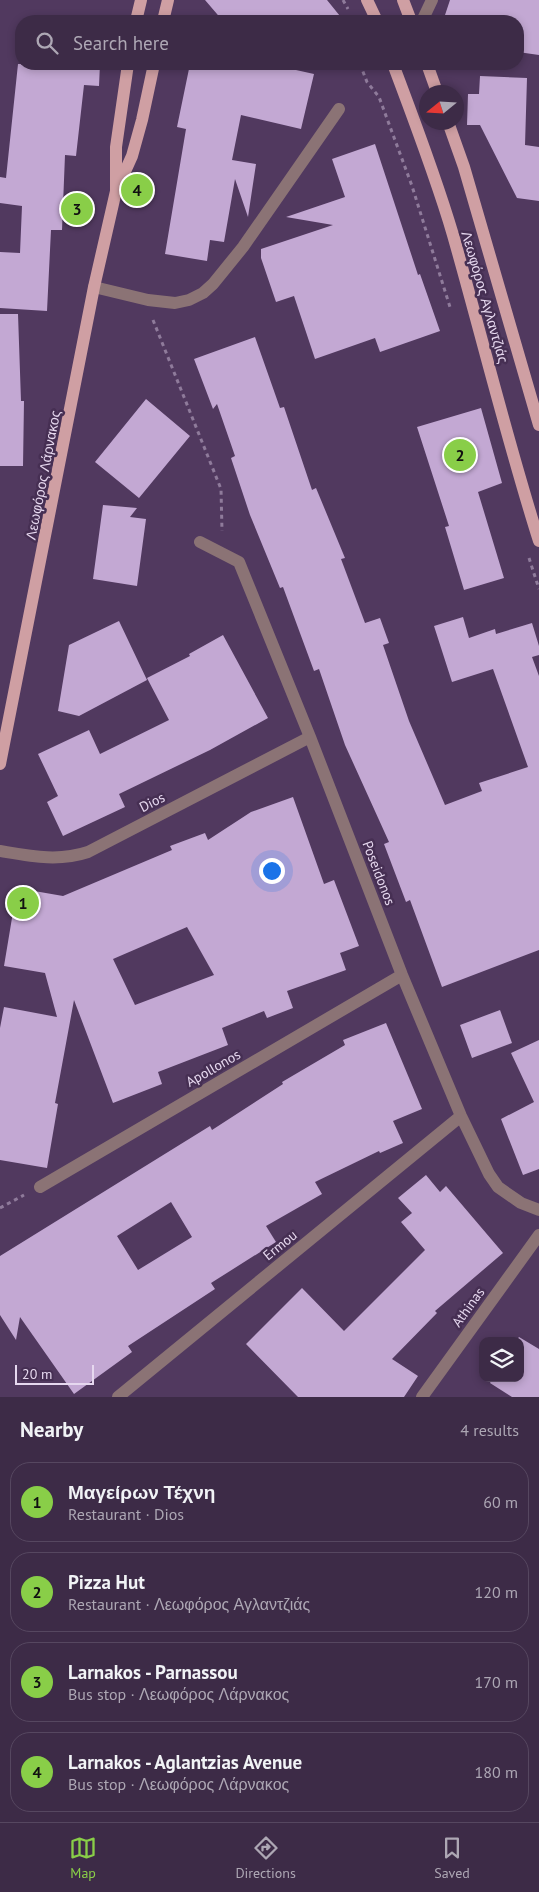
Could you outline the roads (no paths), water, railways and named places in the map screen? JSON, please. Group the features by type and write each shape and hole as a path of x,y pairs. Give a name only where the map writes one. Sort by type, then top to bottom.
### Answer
{"main road":[{"path":"137,15 141,0"},
{"path":"164,15 168,0"},
{"path":"367,0 374,15"},
{"path":"403,0 409,15"},
{"name":"Λεωφόρος Λάρνακος","path":"116,192 116,147 127,70"},
{"name":"Λεωφόρος Λάρνακος","path":"0,764 94,287 116,192 132,156 153,70"},
{"name":"Λεωφόρος Αγλαντζιάς","path":"395,70 452,233 523,490 539,541"},
{"path":"429,70 434,85"},
{"name":"Λεωφόρος Αγλαντζιάς","path":"451,130 466,176 539,426"}],"street":[{"path":"425,15 432,0"},
{"path":"94,287 144,299 175,303 189,300 204,293 214,284 243,247 339,109"},
{"name":"Poseidonos","path":"200,542 239,562 310,737 402,975 461,1116 489,1174 498,1187 521,1204 539,1210"},
{"name":"Dios","path":"0,851 55,858 66,858 88,852 310,737"},
{"name":"Apollonos","path":"40,1187 402,975"},
{"name":"Ermou","path":"118,1397 461,1116"},
{"name":"Athinas","path":"422,1397 539,1235"}],"place":[{"name":"Larnakos - Aglantzias Avenue","path":"137,190"},
{"name":"Larnakos - Parnassou","path":"77,209"},
{"name":"Pizza Hut","path":"460,455"},
{"name":"Μαγείρων Τέχνη","path":"23,903"}]}
